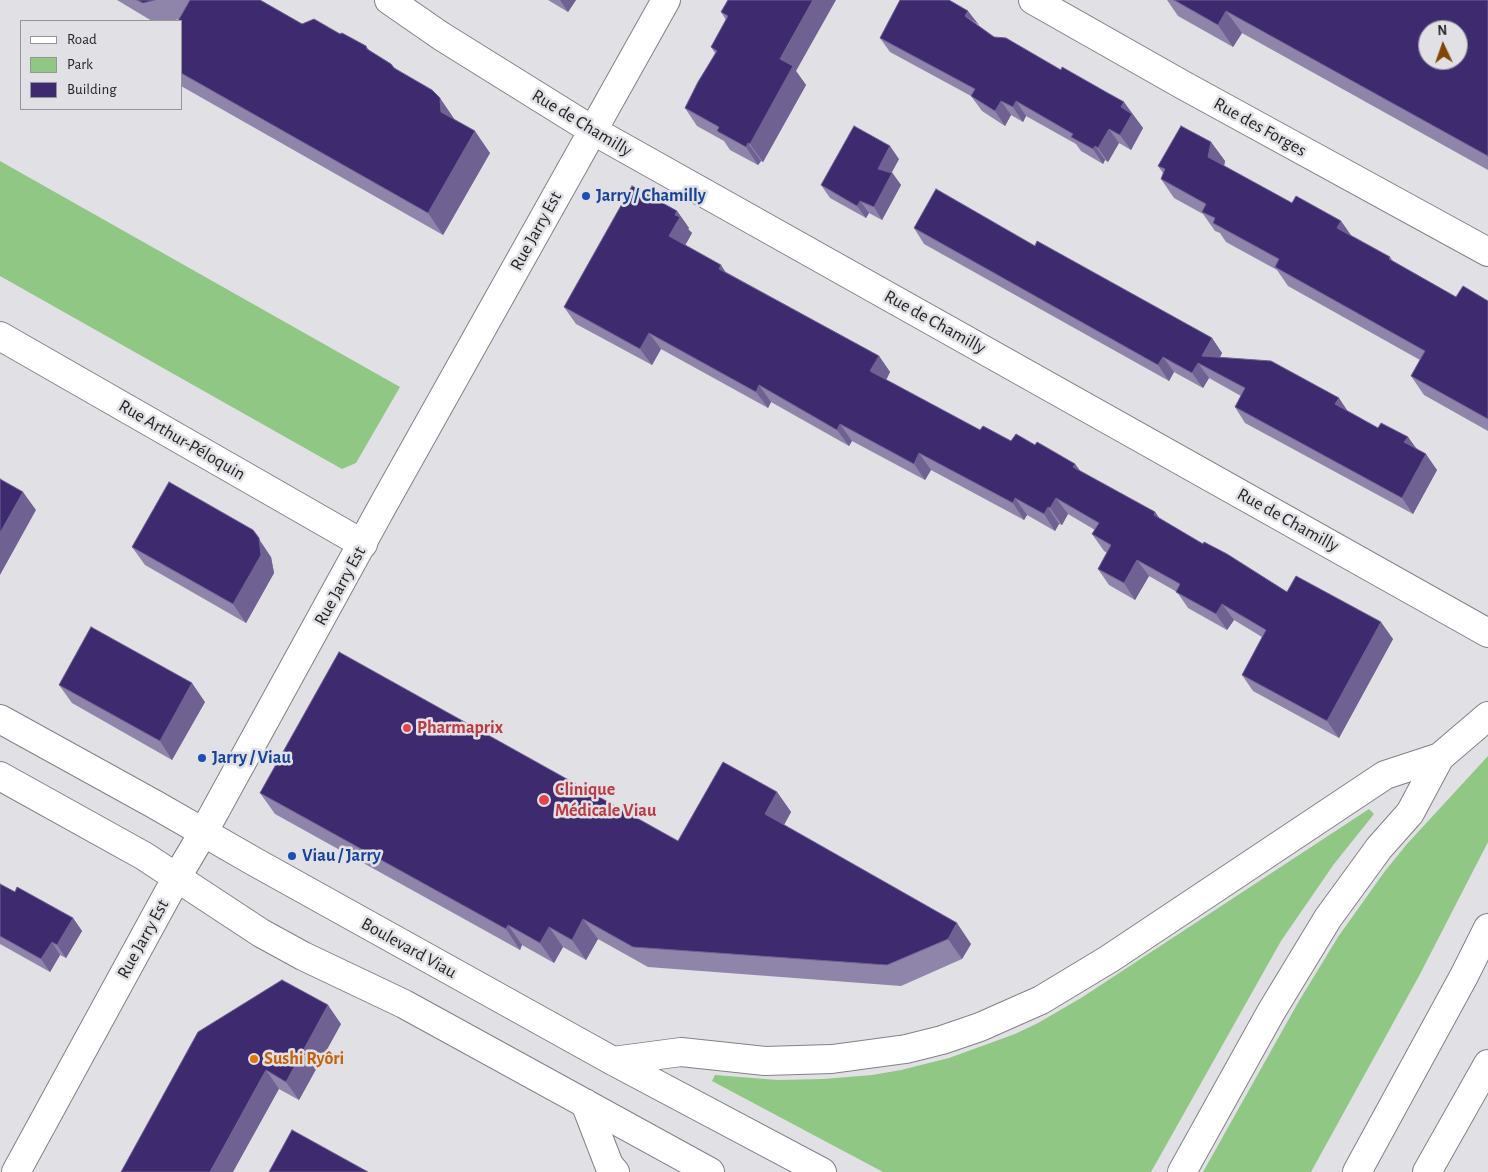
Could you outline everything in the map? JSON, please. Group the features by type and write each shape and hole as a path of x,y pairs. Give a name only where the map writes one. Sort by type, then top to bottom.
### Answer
{"main road":[{"name":"Rue de Chamilly","path":"389,0 441,36 592,130 1488,633"},
{"name":"Rue Jarry Est","path":"16,1172 177,876 666,0"},
{"name":"Rue des Forges","path":"1034,0 1191,89 1488,252"},
{"name":"Rue Arthur-Péloquin","path":"0,336 363,544"},
{"path":"1182,1172 1297,966 1352,884 1410,814 1440,757 1488,716"},
{"name":"Boulevard Viau","path":"0,719 613,1061 822,1172"},
{"path":"613,1061 681,1052 765,1061 832,1059 906,1049 942,1040 980,1027 1041,1000 1109,959 1385,775 1440,757"},
{"path":"0,776 144,856 261,933 303,956 404,1004 710,1172"},
{"path":"1357,1172 1464,976 1488,928"},
{"path":"1428,1172 1488,1064"},
{"path":"585,1103 609,1165 615,1172"}],"green space":[{"path":"0,161 400,387 356,463 342,469 0,276"},
{"path":"1488,756 1488,842 1419,976 1311,1172 1203,1172 1299,1001 1338,937 1385,871 1407,844"},
{"path":"1369,809 1374,814 1334,864 1281,941 1151,1172 883,1172 712,1081 715,1075 778,1080 872,1075 949,1058 1015,1034 1081,998"}],"building":[{"path":"137,0 155,0 143,3"},
{"path":"190,0 260,0 302,24 314,19 366,46 367,49 391,64 394,68 432,90 440,98 441,112 475,131 428,213 182,74 182,20 179,20"},
{"path":"728,0 813,0 780,59 793,66 750,144 748,143 746,147 717,131 719,127 685,108 717,51 711,47 728,16 721,12"},
{"path":"900,0 949,0 968,11 965,16 994,37 1006,38 1061,70 1062,67 1124,102 1121,107 1132,114 1120,135 1109,129 1098,148 1095,146 1093,149 1071,137 1073,134 1016,101 1013,107 1001,101 995,111 971,96 975,89 880,38"},
{"path":"1174,0 1488,0 1488,156 1226,11 1218,25"},
{"path":"854,126 890,146 878,169 892,173 874,207 860,201 857,206 821,185"},
{"path":"1181,126 1211,142 1208,157 1292,203 1296,196 1341,221 1337,228 1456,297 1463,286 1488,301 1488,419 1411,376 1425,351 1275,267 1279,259 1213,223 1215,218 1202,212 1206,204 1161,179 1165,169 1158,166"},
{"path":"632,186 677,211 675,215 680,217 669,236 721,265 719,269 879,356 870,371 980,430 983,426 1011,441 1016,434 1035,445 1037,442 1075,464 1073,467 1155,512 1154,515 1203,544 1204,542 1227,554 1287,592 1296,576 1381,622 1327,721 1242,675 1266,630 1222,604 1216,614 1176,592 1180,584 1137,560 1124,583 1098,569 1111,545 1092,534 1099,523 1056,498 1044,514 1015,498 1013,503 919,453 914,464 840,424 837,430 759,385 756,392 649,333 640,349 564,307"},
{"path":"936,189 1035,246 1037,241 1212,338 1202,356 1271,361 1339,398 1335,404 1378,428 1381,423 1408,437 1404,442 1426,454 1402,498 1235,407 1245,388 1198,363 1192,373 1163,357 1158,365 914,228"},
{"path":"0,479 23,492 0,533"},
{"path":"169,482 253,530 259,538 261,555 233,604 132,547"},
{"path":"91,627 192,683 160,741 59,685"},
{"path":"339,652 678,841 723,762 777,792 765,814 957,923 948,939 887,965 633,947 583,919 572,940 549,927 540,943 508,925 506,929 260,793"},
{"path":"0,884 15,892 17,887 73,918 57,945 52,942 41,959 0,936"},
{"path":"282,980 328,1005 286,1082 266,1070 210,1172 121,1172 198,1032"},
{"path":"292,1130 368,1172 269,1172"}],"place":[{"name":"Jarry / Chamilly","path":"586,196"},
{"name":"Pharmaprix","path":"407,728"},
{"name":"Jarry / Viau","path":"202,758"},
{"name":"Clinique Médicale Viau","path":"544,800"},
{"name":"Viau / Jarry","path":"292,856"},
{"name":"Sushi Ryôri","path":"254,1059"}]}
